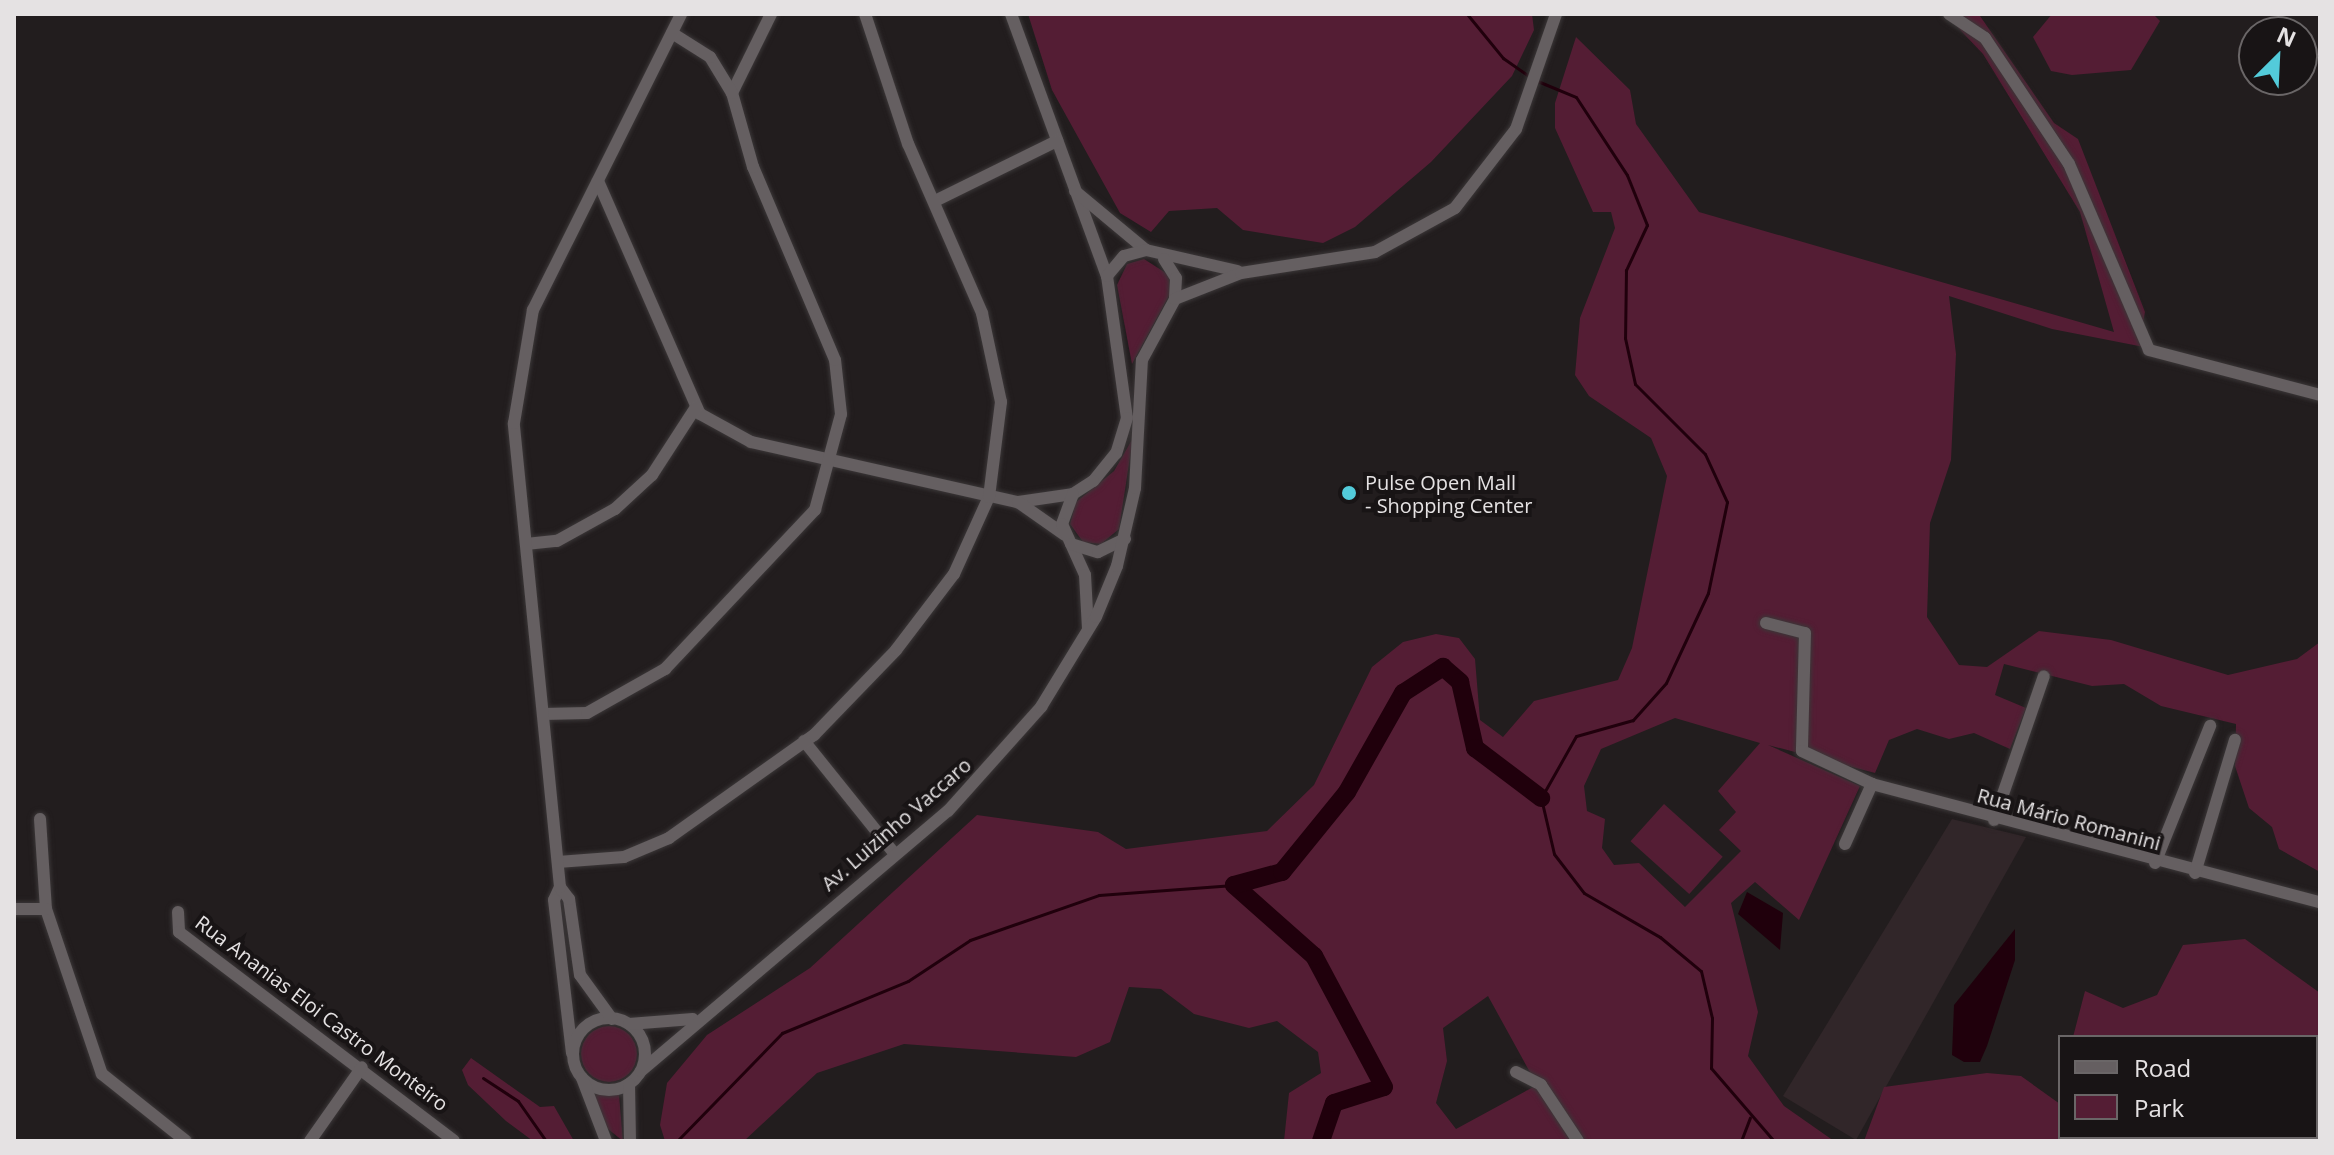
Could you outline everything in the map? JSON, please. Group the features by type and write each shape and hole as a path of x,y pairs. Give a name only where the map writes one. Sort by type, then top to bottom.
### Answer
{"street":[{"path":"606,1141 573,1055 554,900 560,887 558,862 514,453 522,347 598,181 681,14"},
{"path":"732,93 771,14"},
{"path":"558,862 624,857 669,838 804,741 896,650 954,574 989,497 1001,402 982,313 937,200 908,144 865,14"},
{"path":"1011,14 1107,276 1127,418 1109,464 1073,494 1063,512 1068,539 1085,575 1088,628"},
{"path":"1160,257 1176,278 1175,299 1241,273 1357,258 1425,229 1481,181 1536,87 1551,43 1556,14"},
{"path":"1949,14 1985,38 2069,164 2149,350 2320,395"},
{"path":"543,714 587,713 665,669 815,510 832,462 841,414 835,360 753,167 732,93 710,57 672,33"},
{"path":"937,200 1057,141"},
{"path":"598,181 696,407 751,442 832,462 1018,502 1073,494"},
{"path":"1075,191 1146,250 1160,257 1241,273"},
{"path":"1107,276 1124,256 1146,250"},
{"name":"Av. Luizinho Vaccaro","path":"641,1071 693,1019 895,854 1005,753 1088,628 1125,539 1138,463 1142,360 1175,299"},
{"path":"526,544 557,541 615,509 652,475 696,407"},
{"path":"1018,502 1068,539 1098,552 1125,539"},
{"name":"Rua Mário Romanini","path":"1766,623 1805,633 1802,751 1872,784 1994,820 2155,863 2320,902"},
{"path":"1994,820 2044,676"},
{"path":"2155,863 2210,726"},
{"path":"2195,873 2235,740"},
{"path":"804,741 895,854"},
{"path":"1845,844 1872,784"},
{"path":"40,819 46,909 102,1074 186,1141"},
{"path":"560,887 569,899 584,986 612,1019"},
{"path":"14,909 46,909"},
{"name":"Rua Ananias Eloi Castro Monteiro","path":"178,912 179,932 362,1067 454,1141"},
{"path":"573,1055 588,1025 612,1019 629,1024 693,1019"},
{"path":"582,1078 605,1090 629,1084 641,1071 643,1045 629,1024"},
{"path":"310,1141 362,1067"},
{"path":"1516,1072 1541,1085 1578,1141"},
{"path":"629,1084 630,1141"}],"shaded area":[{"path":"1952,819 2026,837 1856,1140 1783,1096"},
{"path":"1747,892 1783,913 1780,950 1738,914"},
{"path":"2015,929 2015,960 1987,1046 1980,1062 1964,1062 1952,1055 1954,1005"}],"green space":[{"path":"1028,14 1532,14 1534,30 1512,76 1431,162 1355,227 1323,243 1243,230 1217,208 1169,211 1151,232 1120,213 1052,90"},
{"path":"1945,14 1980,16 2054,123 2078,139 2145,312 2141,333 2149,348 2052,329 1949,296 1956,354 1951,460 1930,523 1927,617 1959,665 1987,667 2039,631 2111,640 2228,675 2297,659 2320,642 2320,872 2279,849 2272,827 2249,808 2235,766 2236,724 2161,706 2124,684 2092,686 2004,664 1995,695 2026,708 2010,749 1974,733 1949,739 1917,729 1889,740 1875,773 1768,745 1860,786 1799,920 1755,882 1731,903 1758,1012 1748,1056 1784,1106 1834,1141 1284,1141 1289,1093 1321,1073 1318,1052 1277,1021 1249,1028 1194,1014 1161,989 1129,987 1110,1042 1076,1057 904,1044 817,1073 744,1141 665,1141 660,1125 667,1083 707,1035 810,968 977,815 1098,832 1126,849 1267,831 1314,785 1372,667 1403,642 1436,634 1459,638 1475,659 1480,720 1503,737 1534,701 1618,680 1632,648 1667,476 1651,438 1589,396 1575,375 1580,318 1615,228 1611,212 1593,212 1555,128 1555,103 1576,37 1630,90 1636,124 1699,212 2114,332 2080,212 1983,54","holes":["1675,718 1760,743 1718,791 1736,812 1719,830 1741,851 1685,907 1639,863 1614,865 1602,848 1605,819 1587,811 1584,786 1601,749","1488,996 1537,1085 1456,1129 1436,1103 1447,1061 1443,1028"]},
{"path":"2052,14 2153,14 2160,21 2131,70 2072,75 2051,71 2033,37"},
{"path":"1144,259 1169,275 1170,294 1132,364 1117,285 1127,264"},
{"path":"1133,438 1119,529 1101,544 1083,542 1070,524 1076,502 1114,471"},
{"path":"1664,804 1723,857 1689,894 1631,841"},
{"path":"2245,939 2320,993 2320,1141 1864,1141 1884,1087 1987,1073 2021,1076 2058,1103 2058,1139 2318,1139 2318,1035 2074,1035 2085,991 2123,1008 2157,995 2183,945"},
{"path":"609,1026 629,1034 637,1054 629,1074 609,1082 589,1074 581,1054 589,1034"},
{"path":"471,1058 540,1107 554,1106 574,1141 533,1141 506,1121 468,1085 462,1070"},
{"path":"594,1094 619,1095 623,1141 608,1129"}],"waterway":[{"path":"1467,14 1503,58 1529,76"},
{"path":"1535,80 1576,97 1627,175 1647,225 1626,270 1625,338 1635,384 1705,454 1727,502 1708,593 1666,683 1633,720 1576,736 1541,798 1554,854 1584,893 1660,937 1701,971 1712,1018 1711,1068 1774,1141"},
{"path":"1321,1141 1334,1103 1384,1087 1314,956 1234,885 1282,872 1347,792 1403,693 1443,667 1460,682 1475,748 1541,798"},
{"path":"677,1141 782,1033 908,981 970,940 1099,895 1234,885"},
{"path":"483,1078 518,1101 546,1141"},
{"path":"1741,1141 1750,1118"}],"place":[{"name":"Pulse Open Mall - Shopping Center","path":"1349,493"}]}
